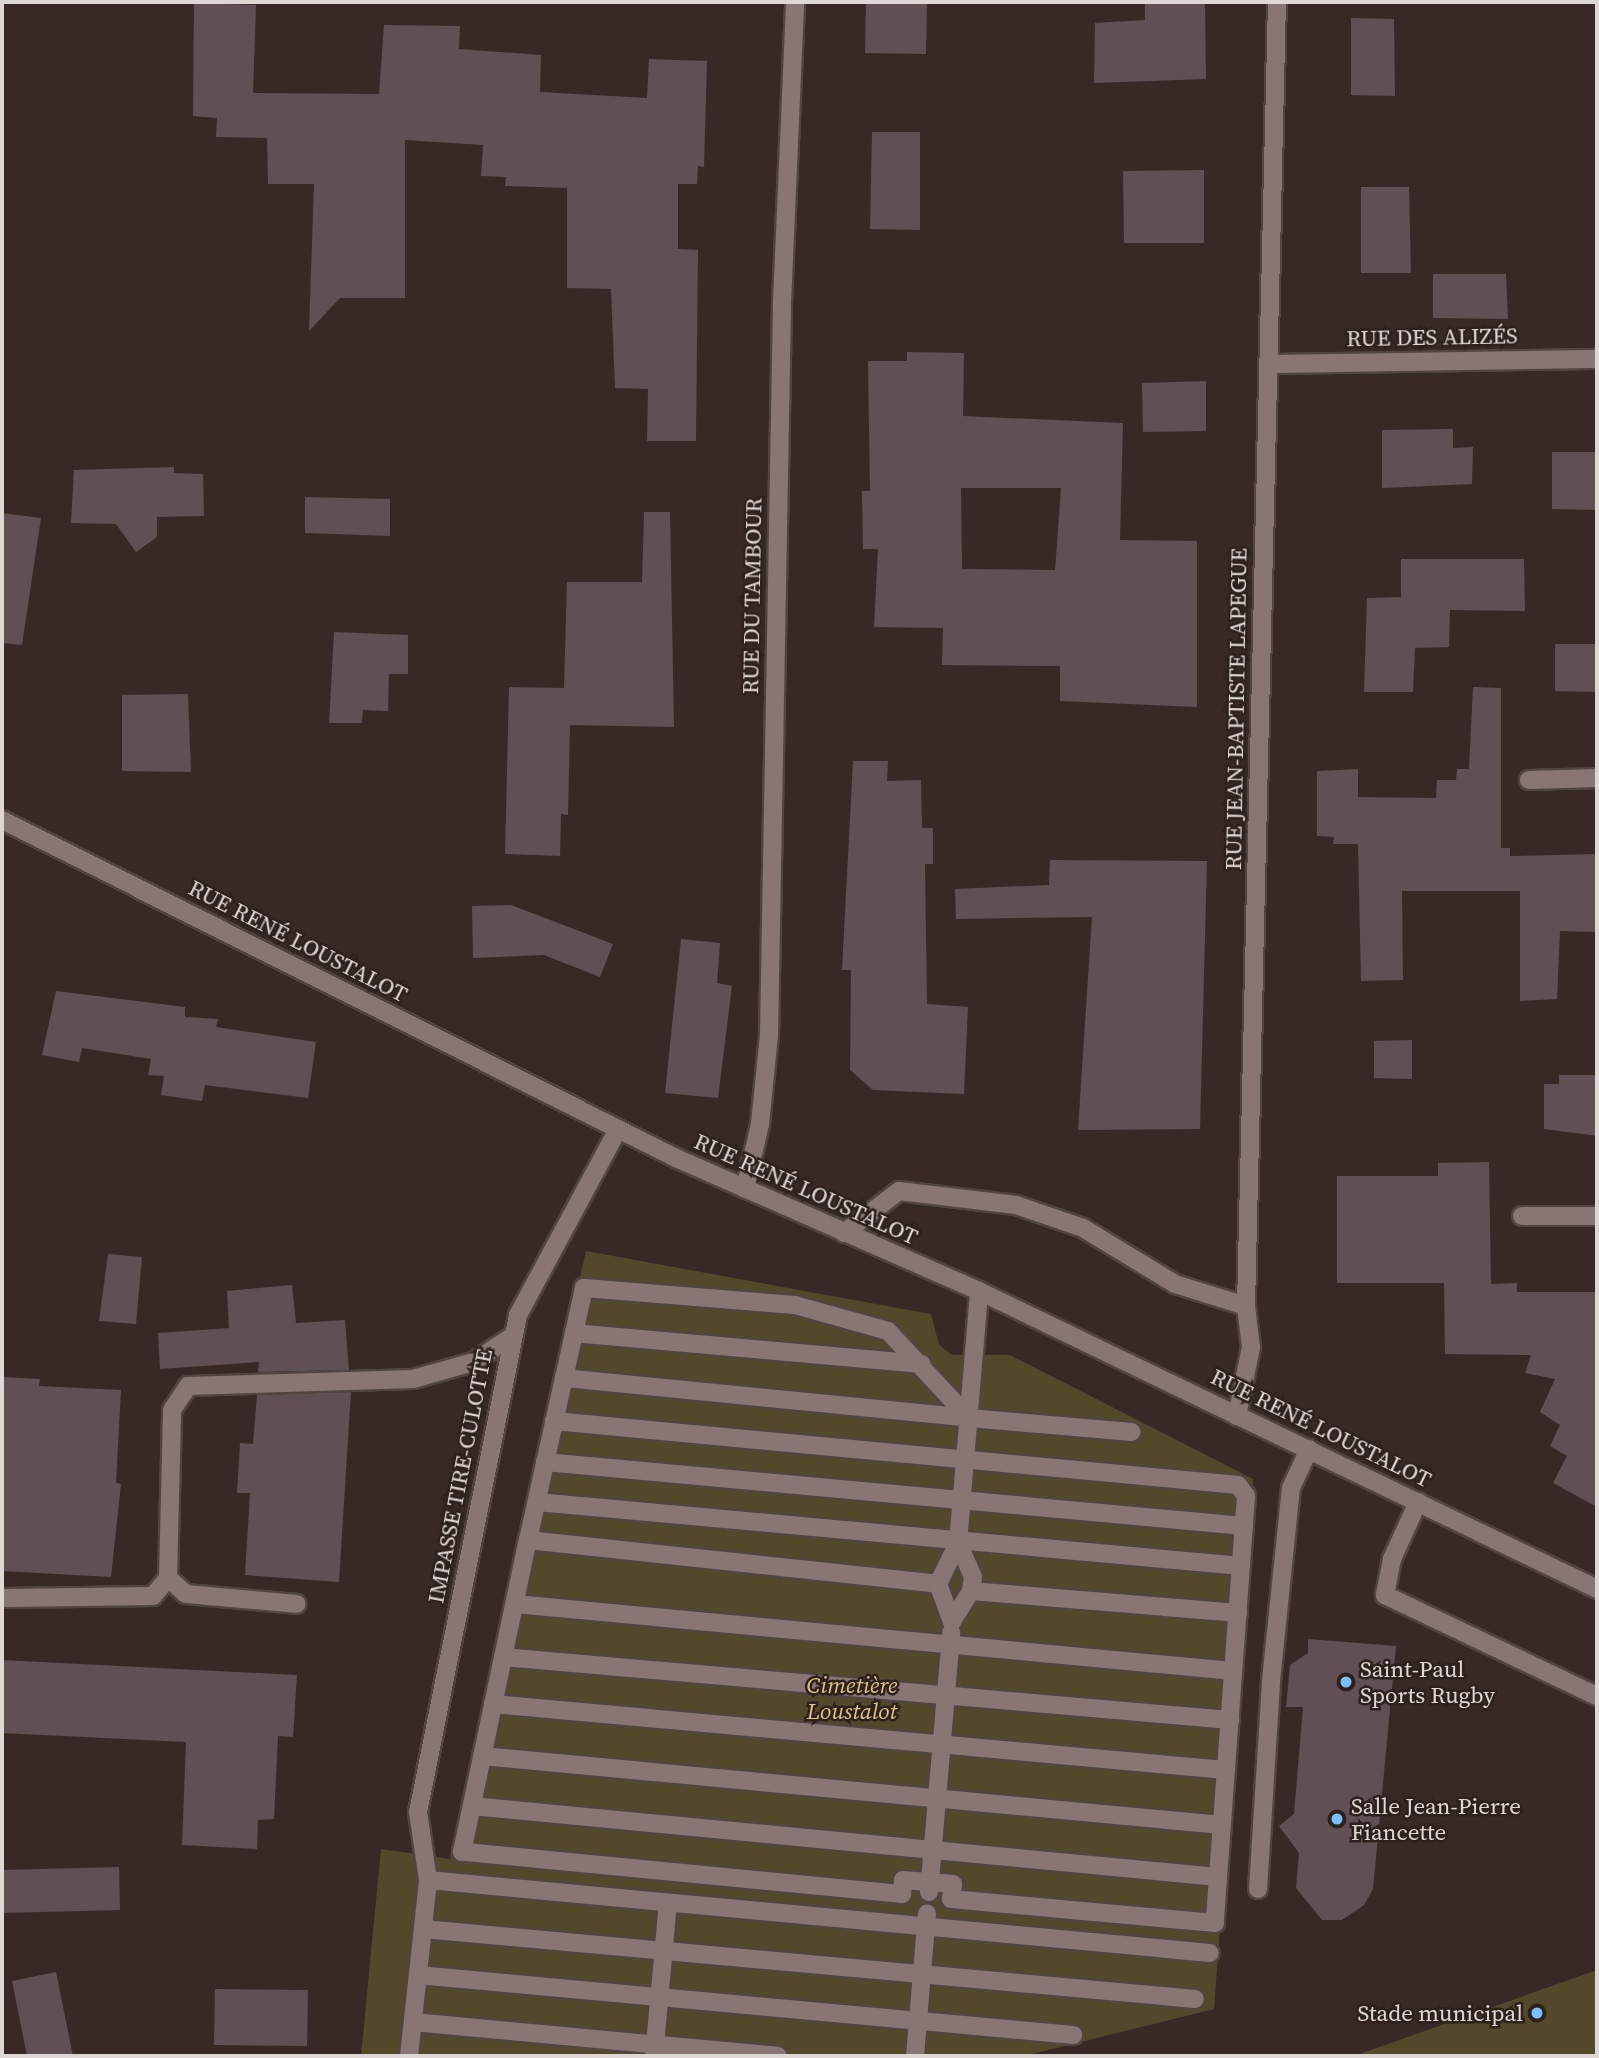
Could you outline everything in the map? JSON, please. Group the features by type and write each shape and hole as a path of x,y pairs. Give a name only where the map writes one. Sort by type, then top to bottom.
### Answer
{"street":[{"name":"RUE DU TAMBOUR","path":"745,1189 760,1124 769,1035 781,317 795,2"},
{"name":"RUE JEAN-BAPTISTE LAPEGUE","path":"1237,1416 1251,1347 1246,1307 1277,2"},
{"name":"RUE DES ALIZÉS","path":"1268,364 1597,359"},
{"path":"1530,780 1597,778"},
{"name":"RUE RENÉ LOUSTALOT","path":"2,820 618,1129 745,1189 979,1291 1597,1590"},
{"name":"IMPASSE TIRE-CULOTTE","path":"428,1880 421,1855 418,1812 518,1315 618,1129"},
{"path":"844,1233 900,1191 1016,1205 1083,1228 1175,1284 1246,1307"},
{"path":"1522,1216 1597,1216"},
{"path":"554,1421 1238,1485 1246,1496 1215,1923 951,1899 953,1884 930,1887 903,1880 902,1894 462,1852 528,1540 537,1502 554,1421 584,1288 782,1304 888,1331 922,1364 969,1418"},
{"path":"930,1887 952,1622 938,1584 958,1542 979,1291"},
{"path":"574,1332 922,1364"},
{"path":"6,1598 153,1596 169,1578 172,1410 188,1386 413,1379 473,1362 513,1336"},
{"path":"564,1378 1131,1432"},
{"path":"1258,1889 1271,1681 1291,1488 1309,1449"},
{"path":"545,1462 1244,1526"},
{"path":"537,1502 1241,1566"},
{"path":"1418,1502 1392,1559 1385,1595 1597,1696"},
{"path":"528,1540 938,1584"},
{"path":"952,1622 971,1591 973,1577 958,1542"},
{"path":"169,1578 186,1594 296,1604"},
{"path":"971,1591 1238,1613"},
{"path":"515,1604 1233,1671"},
{"path":"503,1657 1230,1720"},
{"path":"493,1703 1226,1770"},
{"path":"482,1756 1222,1825"},
{"path":"472,1807 1218,1877"},
{"path":"409,2056 428,1880 668,1903 927,1920 1210,1953"},
{"path":"654,2051 668,1903"},
{"path":"915,2056 927,1920"},
{"path":"423,1929 1195,1999"},
{"path":"418,1975 1073,2035"},
{"path":"413,2022 654,2051 777,2056"}],"green space":[{"name":"Cimetière Loustalot","path":"586,1251 931,1314 939,1345 952,1355 1010,1355 1253,1479 1214,2009 1024,2056 361,2056 381,1849 450,1859"},
{"name":"Stade municipal","path":"1597,1970 1597,2056 1354,2056"}],"building":[{"path":"866,2 927,2 926,54 865,53"},
{"path":"1145,2 1205,2 1206,79 1094,83 1095,23 1145,20"},
{"path":"194,3 256,5 253,93 379,94 384,25 460,26 459,49 541,55 540,92 647,98 649,59 707,61 704,167 698,166 697,184 678,184 678,249 698,250 696,441 647,441 648,389 615,388 611,289 567,288 567,188 505,186 506,177 481,176 483,145 405,140 405,298 340,298 309,331 314,184 268,184 267,138 216,137 217,118 193,116"},
{"path":"1351,18 1394,19 1395,96 1351,95"},
{"path":"872,132 920,132 920,230 870,229"},
{"path":"1204,170 1204,243 1124,243 1123,171"},
{"path":"1361,187 1409,187 1411,273 1361,273"},
{"path":"1433,274 1506,274 1508,319 1433,318"},
{"path":"907,352 964,353 963,416 1123,423 1120,540 1197,541 1197,707 1060,701 1060,666 942,665 943,628 874,627 878,549 863,549 862,491 870,491 868,361 907,361","holes":["961,488 1061,488 1055,570 962,569"]},
{"path":"1206,381 1206,431 1143,432 1142,383"},
{"path":"1453,429 1453,448 1473,447 1472,484 1382,488 1382,430"},
{"path":"1552,452 1597,452 1597,510 1552,509"},
{"path":"174,467 174,473 203,474 204,516 157,517 157,537 136,552 116,524 71,523 74,470"},
{"path":"305,497 390,499 390,536 305,533"},
{"path":"644,512 670,512 674,727 570,725 568,815 561,814 560,856 505,854 509,687 564,688 567,582 642,582"},
{"path":"2,513 41,518 22,645 2,643"},
{"path":"1401,559 1524,559 1525,611 1450,610 1449,647 1415,648 1413,692 1364,692 1367,598 1401,597"},
{"path":"334,632 408,635 408,674 389,674 388,711 363,710 362,723 329,723"},
{"path":"1555,644 1597,644 1597,692 1555,691"},
{"path":"1473,687 1501,688 1501,848 1510,848 1510,856 1597,854 1597,932 1560,931 1557,999 1520,1001 1520,891 1402,891 1403,980 1361,981 1358,844 1333,844 1334,837 1317,836 1317,771 1358,769 1358,797 1436,798 1437,780 1456,780 1457,769 1469,769"},
{"path":"188,694 191,772 122,771 122,695"},
{"path":"853,761 888,761 887,781 921,780 922,828 933,828 933,864 925,864 927,1004 968,1007 964,1094 873,1090 850,1070 851,970 842,970"},
{"path":"1050,860 1207,861 1200,1129 1078,1130 1092,917 956,919 955,889 1049,885"},
{"path":"511,905 613,944 600,977 544,955 473,958 472,906"},
{"path":"681,939 720,943 717,983 732,986 718,1098 665,1093"},
{"path":"56,991 185,1007 185,1017 218,1019 216,1027 316,1042 308,1098 205,1085 202,1101 161,1095 164,1076 148,1075 151,1059 82,1048 79,1062 42,1055"},
{"path":"1412,1040 1412,1079 1374,1078 1374,1041"},
{"path":"1559,1075 1597,1075 1597,1136 1544,1129 1544,1084 1559,1084"},
{"path":"1489,1162 1491,1284 1517,1283 1517,1292 1597,1292 1597,1507 1553,1483 1567,1456 1550,1446 1560,1425 1540,1412 1555,1379 1525,1373 1531,1355 1445,1354 1444,1283 1337,1283 1337,1176 1438,1176 1438,1163"},
{"path":"108,1254 142,1257 136,1324 99,1321"},
{"path":"292,1285 296,1323 345,1320 349,1370 258,1372 259,1362 160,1369 158,1333 229,1328 227,1291"},
{"path":"2,1377 40,1379 39,1386 121,1390 116,1483 121,1484 111,1577 2,1571"},
{"path":"351,1392 339,1582 245,1575 250,1493 237,1493 240,1443 253,1444 257,1395"},
{"path":"1308,1639 1396,1646 1373,1889 1364,1905 1342,1920 1322,1920 1296,1888 1299,1853 1279,1826 1294,1814 1303,1707 1286,1707 1290,1665 1308,1653"},
{"path":"2,1660 297,1675 293,1737 278,1736 274,1819 258,1820 257,1849 182,1845 186,1742 2,1733"},
{"path":"119,1867 120,1910 2,1913 2,1870"},
{"path":"56,1972 73,2056 27,2056 12,1981"},
{"path":"215,1989 308,1990 307,2046 214,2045"}],"place":[{"name":"Saint-Paul Sports Rugby","path":"1346,1682"},
{"name":"Salle Jean-Pierre Fiancette","path":"1337,1819"},
{"name":"Stade municipal","path":"1537,2013"}]}
